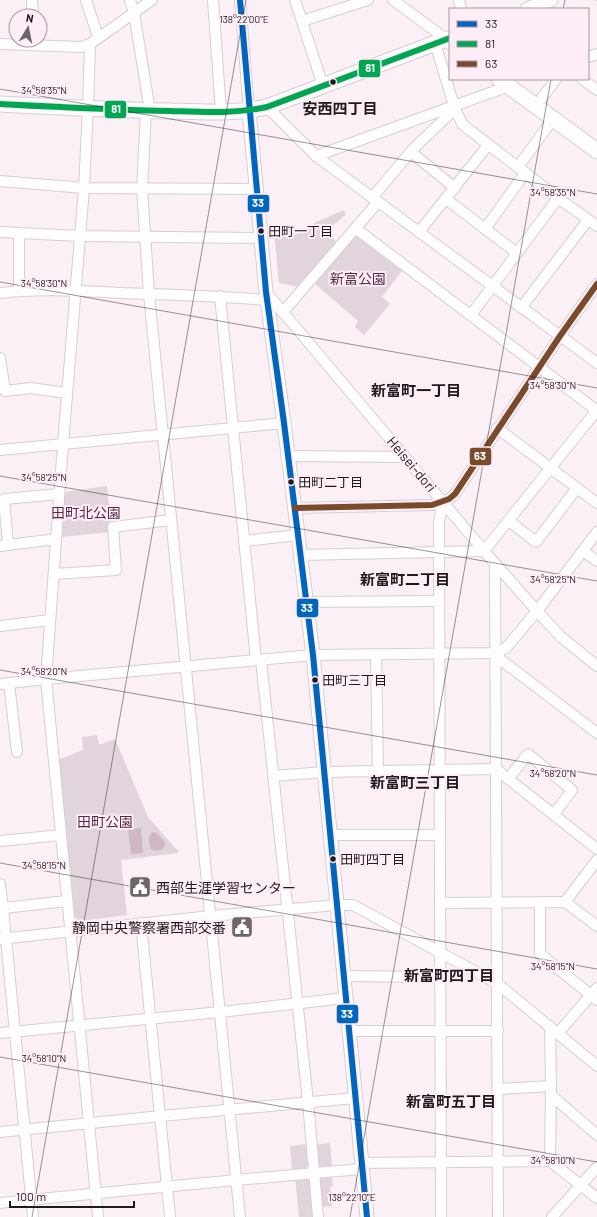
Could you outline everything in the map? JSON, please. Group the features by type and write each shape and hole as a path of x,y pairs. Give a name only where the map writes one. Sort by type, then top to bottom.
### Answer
{"highway":[{"path":"504,83 597,151"},
{"path":"0,104 148,111 249,111"}],"main road":[{"path":"530,8 551,0"},
{"path":"367,1217 313,655 284,423 266,296 249,111 267,107 445,41"}],"street":[{"path":"86,0 98,37"},
{"path":"130,0 134,13 148,111 142,188 144,237 240,1217"},
{"path":"48,44 81,47 90,44 152,0"},
{"path":"212,0 221,112"},
{"path":"240,0 249,111"},
{"path":"296,0 323,86"},
{"path":"302,21 368,0"},
{"path":"393,0 445,41 449,70"},
{"path":"90,44 84,188 59,494 46,679 98,1217"},
{"path":"450,80 454,107 463,125 597,226"},
{"path":"536,106 555,80"},
{"path":"583,80 597,90"},
{"path":"316,156 454,107 504,83"},
{"path":"267,107 316,156 597,363"},
{"path":"284,312 355,228 411,152 454,107"},
{"path":"485,228 553,119"},
{"path":"419,232 488,145"},
{"path":"411,152 455,188"},
{"path":"0,181 84,188 256,189"},
{"path":"471,315 558,198"},
{"path":"446,199 518,253"},
{"path":"522,308 588,220"},
{"path":"300,555 484,551 597,410 355,228"},
{"path":"0,232 79,236 261,238"},
{"path":"19,233 19,291"},
{"path":"294,508 432,505 450,499 455,494 539,367 597,284"},
{"path":"0,293 19,291 76,291 220,296 266,296"},
{"path":"220,296 244,542 273,776 308,1102 318,1217"},
{"name":"Heisei-dori","path":"266,296 284,312 405,457 444,501 484,551 537,611 561,637 597,666"},
{"path":"0,358 4,391 30,388 67,393"},
{"path":"0,450 284,423"},
{"path":"498,428 597,503"},
{"path":"288,456 405,457"},
{"path":"509,521 536,542 577,488"},
{"path":"56,539 4,545 4,499 59,494"},
{"path":"441,1217 439,522 444,501"},
{"path":"54,574 116,570 113,527 171,520"},
{"path":"16,752 5,684 313,655 496,653 506,648 537,611 597,532"},
{"path":"244,542 298,535"},
{"path":"583,551 597,561"},
{"path":"495,563 498,1217"},
{"path":"306,602 439,601"},
{"path":"0,626 50,620"},
{"path":"496,653 501,660 597,733"},
{"path":"376,654 378,771"},
{"path":"508,778 528,754 572,790 554,814"},
{"path":"273,776 324,772 496,769 597,849"},
{"path":"0,841 61,835"},
{"path":"330,835 440,835"},
{"path":"565,902 597,860"},
{"path":"0,884 3,908 3,938 15,1031 33,1217"},
{"path":"3,908 67,901"},
{"path":"540,902 540,954 595,994 558,1033"},
{"path":"440,903 565,902 597,926"},
{"path":"3,938 211,916 336,905 353,905 498,984 597,1066"},
{"path":"141,923 152,1018 170,1217"},
{"path":"343,976 440,977"},
{"path":"0,1033 79,1024 220,1012 345,998"},
{"path":"550,1026 550,1161"},
{"path":"348,1031 498,1031"},
{"path":"498,1088 551,1090 597,1134"},
{"path":"0,1132 355,1098"},
{"path":"0,1203 95,1193 167,1188 237,1179 314,1173 362,1166 497,1161 550,1161 597,1198"},
{"path":"552,1217 597,1167"}],"green space":[{"path":"344,210 346,214 327,231 336,242 299,287 279,283 274,231 287,230 286,224 289,224 294,235 315,226 314,223"},
{"name":"新富公園","path":"353,235 360,235 404,268 382,297 390,304 364,335 355,327 358,321 314,283"},
{"name":"田町北公園","path":"107,486 112,532 61,537 64,492"},
{"name":"田町公園","path":"97,735 99,745 115,739 148,817 178,851 178,853 121,860 127,915 80,921 73,916 58,760 83,750 82,737"},
{"path":"330,1143 332,1166 319,1167 315,1164 313,1145"},
{"path":"308,1144 310,1164 305,1168 292,1170 290,1146"},
{"path":"332,1174 333,1186 330,1187 332,1206 320,1207 319,1175"},
{"path":"308,1176 311,1180 315,1217 299,1217 295,1177"}],"shaded area":[{"path":"141,828 143,853 131,854 128,830"},
{"path":"152,832 157,833 165,842 165,846 161,850 154,851 150,848 149,837"}],"transit line":[{"name":"33","path":"240,0 266,292 313,655 367,1217"},
{"name":"81","path":"0,104 195,112 243,111 267,107 449,38"},
{"name":"63","path":"295,508 432,505 449,499 455,494 560,336 597,284"}],"place":[{"name":"田町一丁目","path":"261,231"},
{"name":"田町二丁目","path":"291,482"},
{"name":"田町三丁目","path":"315,680"},
{"name":"田町四丁目","path":"333,859"},
{"name":"西部生涯学習センター","path":"140,887"},
{"name":"静岡中央警察署西部交番","path":"242,927"}],"district":[{"name":"安西四丁目","path":"340,108"},
{"name":"新富町一丁目","path":"416,390"},
{"name":"新富町二丁目","path":"405,579"},
{"name":"新富町三丁目","path":"415,782"},
{"name":"新富町四丁目","path":"449,975"},
{"name":"新富町五丁目","path":"451,1101"}]}
